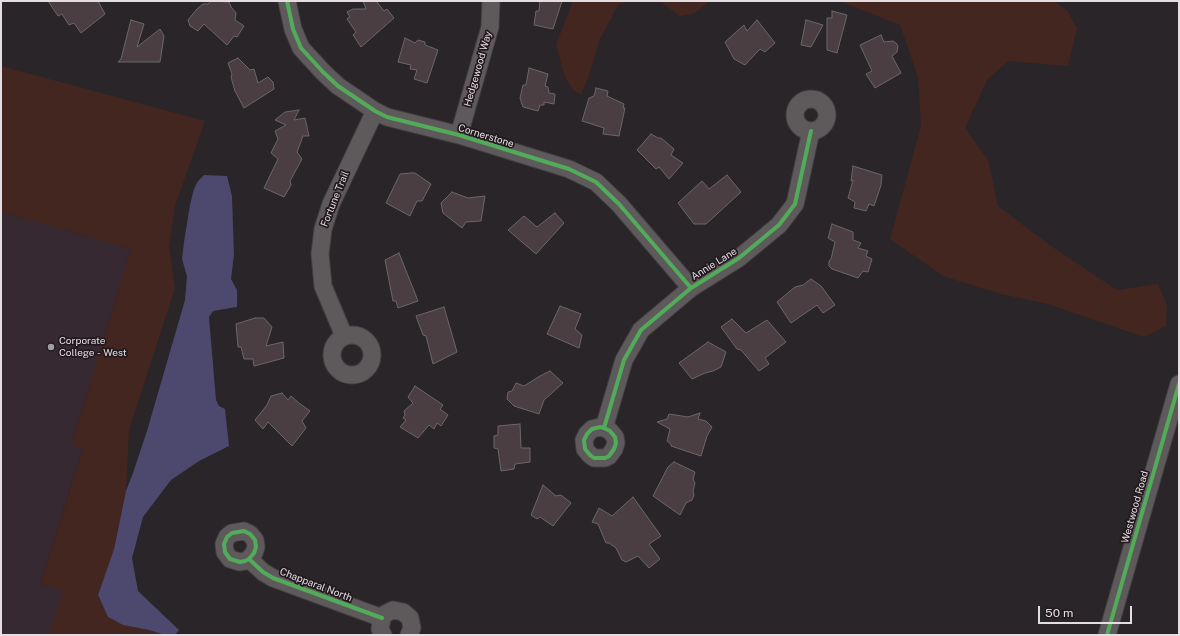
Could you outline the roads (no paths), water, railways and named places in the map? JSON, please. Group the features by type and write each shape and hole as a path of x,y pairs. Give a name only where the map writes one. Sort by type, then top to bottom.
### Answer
{"street":[{"name":"Cornerstone","path":"286,1 293,29 301,48 338,86 375,111 387,117 459,135 569,170 596,182 619,204 691,288"},
{"name":"Hedgewood Way","path":"459,135 490,27 492,1"},
{"name":"Fortune Trail","path":"344,336 323,286 320,254 322,229 331,204 375,111"},
{"name":"Annie Lane","path":"604,428 624,360 641,330 691,288 739,258 780,225 795,204 811,131"},
{"name":"Westwood Road","path":"1107,635 1179,384"},
{"name":"Chapparal North","path":"249,559 263,572 273,578 382,627"},
{"path":"382,627 385,614 393,610 403,612 410,618 412,623 411,634"}],"place":[{"name":"Corporate College - West","path":"51,347"}]}
